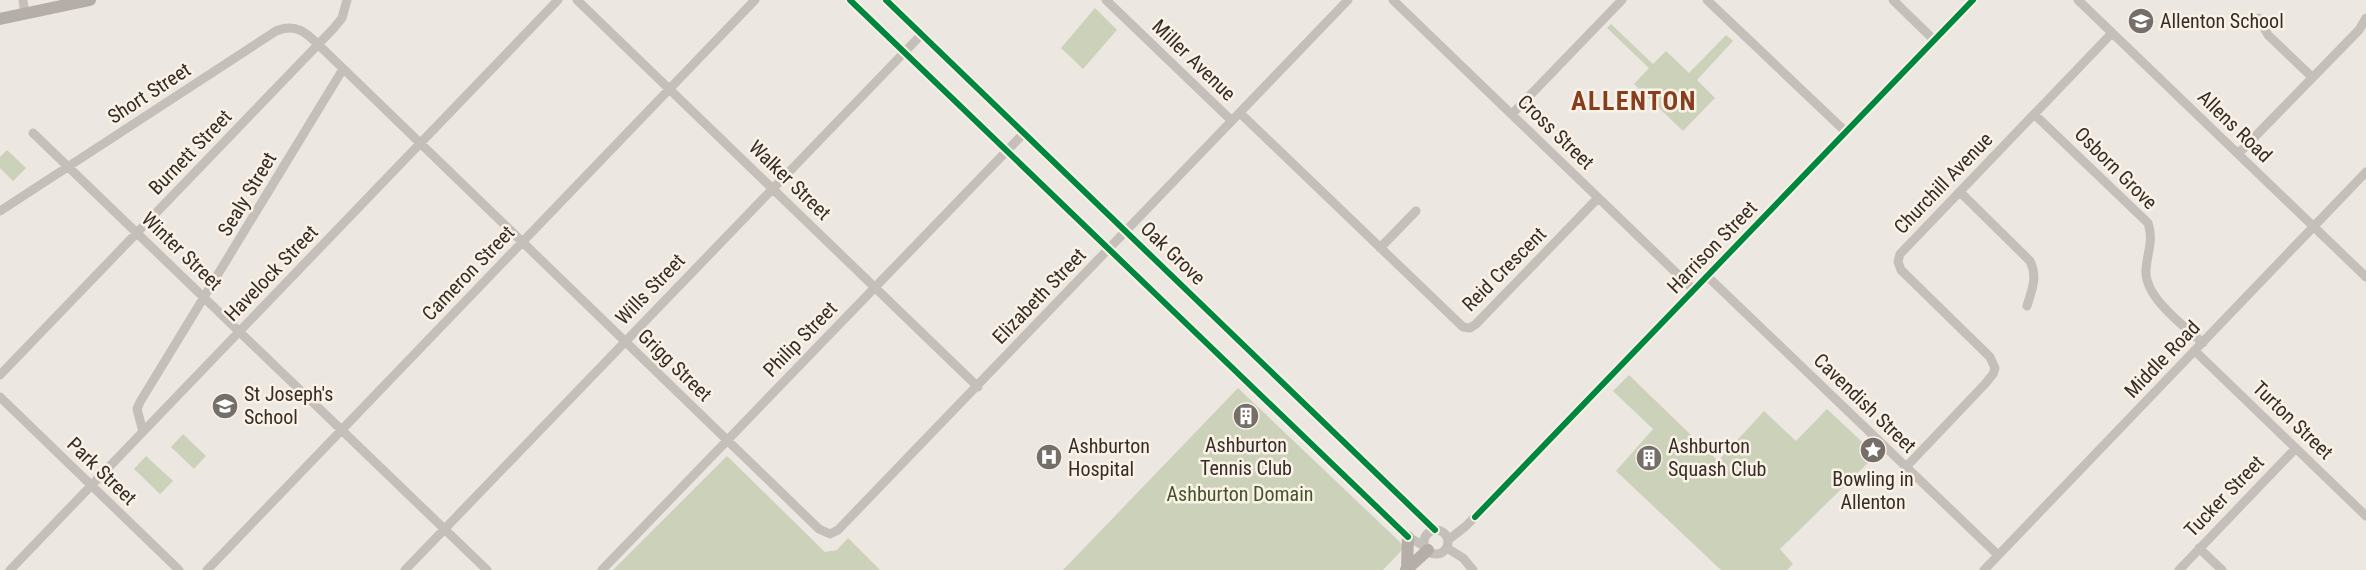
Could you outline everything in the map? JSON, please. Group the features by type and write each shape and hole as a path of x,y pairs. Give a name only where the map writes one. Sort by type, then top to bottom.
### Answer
{"main road":[{"path":"0,19 90,0"},
{"path":"1407,570 1408,537"},
{"path":"1407,570 1427,549"}],"street":[{"path":"23,0 25,14"},
{"name":"Burnett Street","path":"0,375 318,45 342,18 347,0"},
{"name":"Havelock Street","path":"10,570 558,0"},
{"name":"Walker Street","path":"577,0 978,387"},
{"name":"Cameron Street","path":"207,570 755,0"},
{"name":"Oak Grove","path":"850,0 1408,537 1427,549"},
{"name":"Oak Grove","path":"886,0 1435,530"},
{"name":"Miller Avenue","path":"1106,0 1232,121"},
{"name":"Elizabeth Street","path":"827,534 838,530 978,387 1348,0"},
{"name":"Cross Street","path":"1393,0 1694,290"},
{"path":"1512,114 1622,0"},
{"path":"1707,0 1846,132"},
{"path":"1893,0 1935,40"},
{"name":"Harrison Street","path":"1447,544 1973,0"},
{"name":"Allens Road","path":"2078,0 2366,277"},
{"path":"2259,18 2268,35 2312,77"},
{"path":"2238,154 2359,30 2366,18"},
{"name":"Short Street","path":"0,211 276,31 285,27 296,28 305,32 318,45"},
{"name":"Churchill Avenue","path":"1905,467 1991,378 1995,368 1990,357 1908,278 1899,266 1899,258 1903,251 2112,33"},
{"name":"Wills Street","path":"405,570 922,34"},
{"name":"Grigg Street","path":"318,45 819,530 827,534"},
{"name":"Sealy Street","path":"143,432 137,409 140,402 343,69"},
{"name":"Reid Crescent","path":"1240,113 1460,325 1470,328 1598,198"},
{"name":"Osborn Grove","path":"2034,114 2148,223 2151,238 2145,279 2157,300 2203,343"},
{"name":"Winter Street","path":"33,133 487,570"},
{"name":"Philip Street","path":"602,570 1024,133"},
{"name":"Middle Road","path":"1984,570 2366,172"},
{"path":"1960,192 2030,261 2034,270 2035,282 2027,306"},
{"path":"1380,248 1416,211"},
{"name":"Cavendish Street","path":"1707,276 1998,555"},
{"name":"Turton Street","path":"2195,351 2366,516"},
{"name":"Park Street","path":"0,398 179,570"},
{"name":"Tucker Street","path":"2179,570 2296,448"},
{"path":"1447,544 1438,554 1427,549 1426,536 1435,530 1445,534 1447,544 1473,570"},
{"path":"2199,548 2222,570"}],"green space":[{"path":"1095,8 1117,30 1083,69 1061,48"},
{"path":"1611,24 1653,64 1666,51 1689,73 1726,35 1733,41 1697,80 1715,98 1683,131 1634,84 1649,68 1607,28"},
{"path":"7,150 26,168 13,181 0,168 0,157"},
{"path":"1629,375 1718,461 1764,411 1796,441 1827,409 1876,455 1780,549 1793,564 1787,570 1721,570 1616,471 1653,429 1613,391"},
{"name":"Ashburton Domain","path":"1238,388 1402,544 1402,550 1383,570 1063,570"},
{"path":"183,434 206,456 194,469 171,447"},
{"path":"146,456 173,481 160,494 134,469"},
{"path":"727,456 825,552 837,550 848,538 880,570 613,570"}],"cycle path":[{"path":"850,0 1408,537"},
{"path":"886,0 1435,530"},
{"path":"1475,517 1973,0"}],"place":[{"name":"Allenton School","path":"2141,21"},
{"name":"St Joseph's School","path":"225,406"},
{"name":"Ashburton Tennis Club","path":"1246,416"},
{"name":"Bowling in Allenton","path":"1873,450"},
{"name":"Ashburton Hospital","path":"1049,457"},
{"name":"Ashburton Squash Club","path":"1649,458"}],"district":[{"name":"ALLENTON","path":"1634,101"}]}
